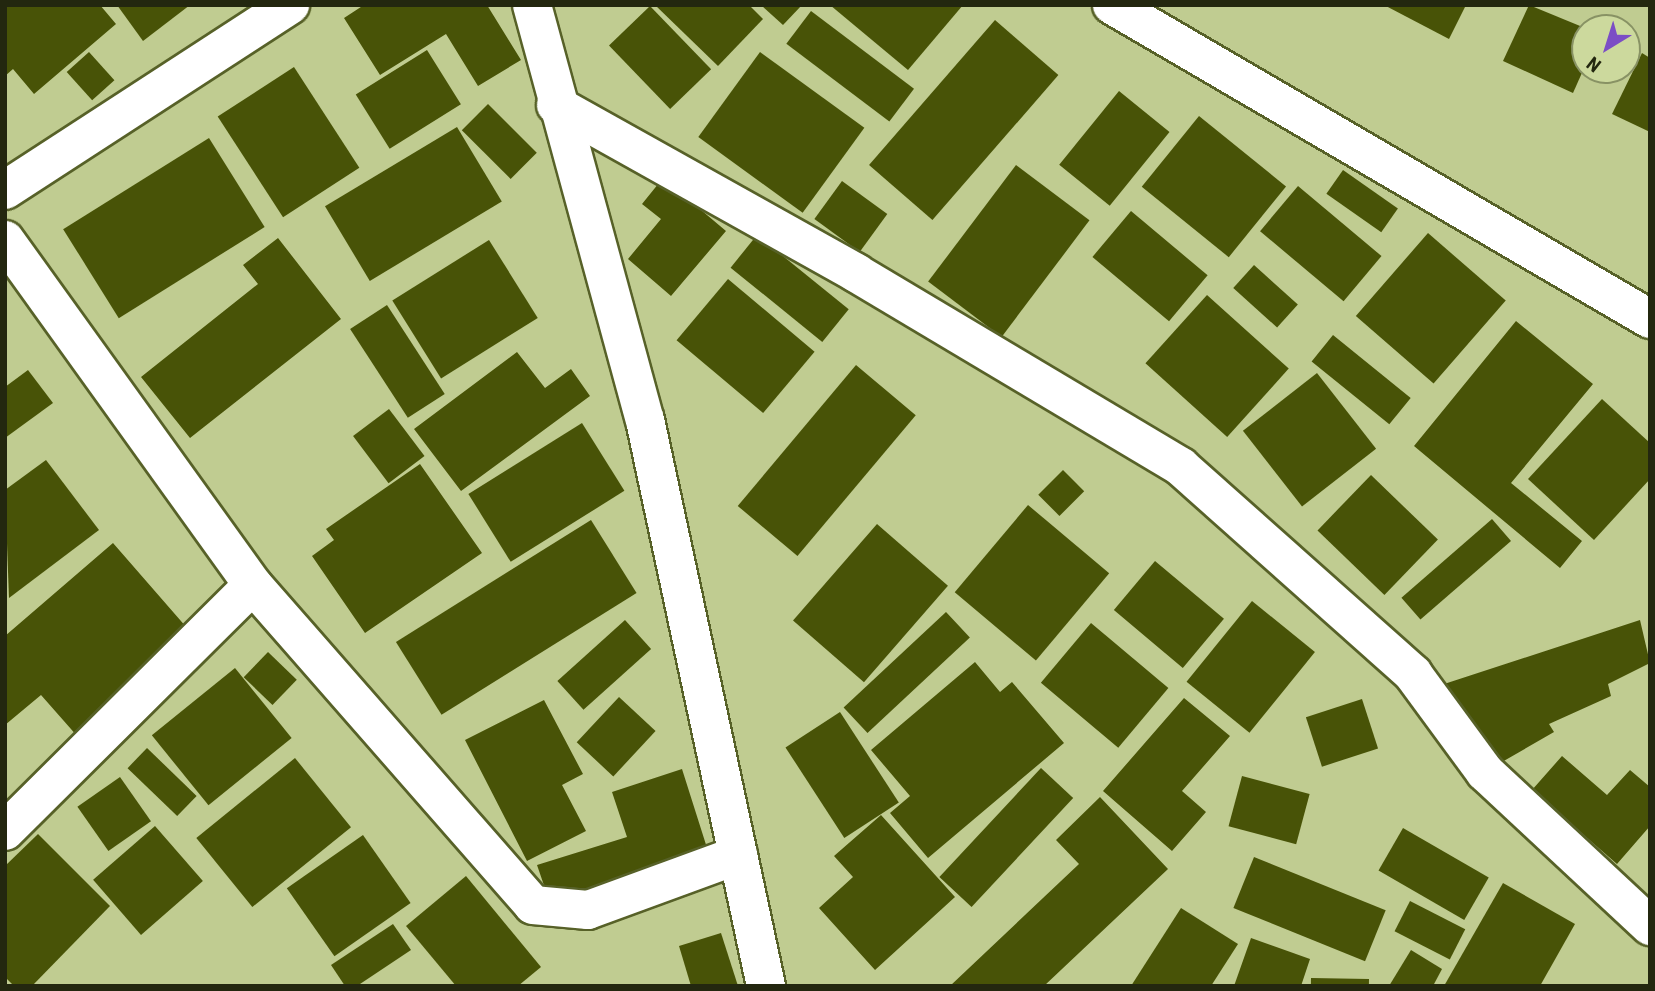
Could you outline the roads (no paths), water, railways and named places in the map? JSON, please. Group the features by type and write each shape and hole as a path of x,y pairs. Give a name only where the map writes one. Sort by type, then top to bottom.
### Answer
{"street":[{"path":"5,190 290,5"},
{"path":"532,5 556,105 645,420 766,986"},
{"path":"1112,5 1650,318"},
{"path":"556,105 856,273 1181,467 1413,674 1485,772 1650,926"},
{"path":"5,240 253,585 533,905 588,910 738,855"},
{"path":"5,831 253,585"}]}
